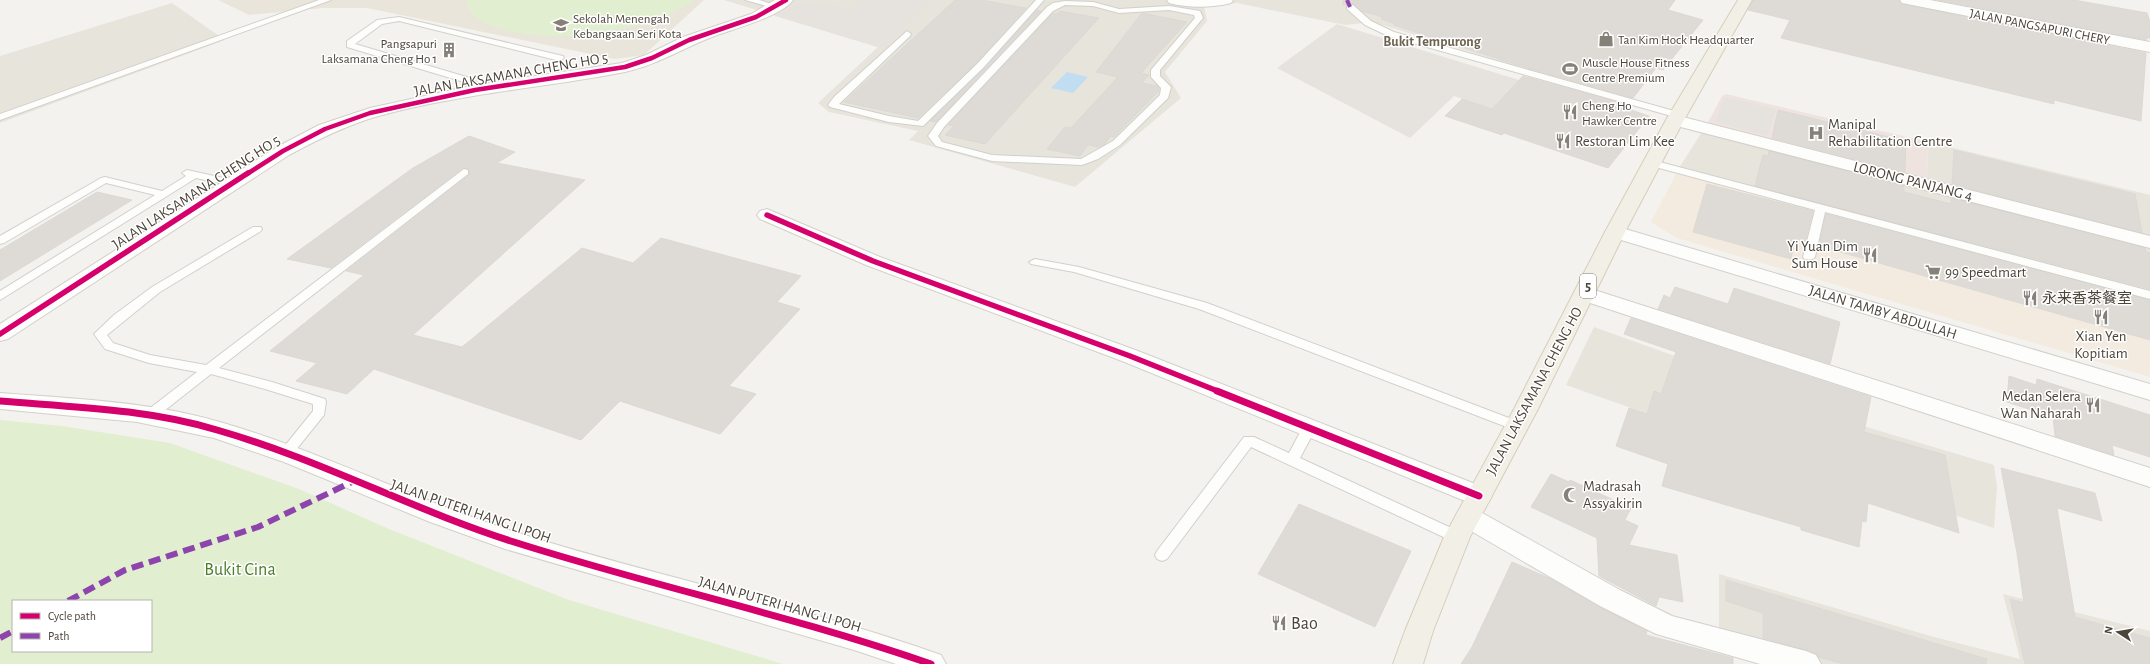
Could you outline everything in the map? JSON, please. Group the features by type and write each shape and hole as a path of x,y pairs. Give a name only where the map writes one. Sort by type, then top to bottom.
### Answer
{"main road":[{"name":"JALAN LAKSAMANA CHENG HO","path":"1408,664 1419,631 1468,516 1517,426 1615,232 1652,163 1677,117 1746,0"}],"street":[{"path":"1174,0 1206,2 1226,0"},
{"name":"JALAN PANGSAPURI CHERY","path":"1907,0 2150,47"},
{"name":"JALAN LAKSAMANA CHENG HO 5","path":"0,334 283,151 325,129 370,113 475,90 625,67 652,58 689,40 756,17 782,3"},
{"name":"LORONG PANJANG 4","path":"1677,117 2150,242"},
{"path":"767,215 873,261 1130,356 1309,428 1468,516 1610,598 1666,626 1806,664"},
{"name":"JALAN TAMBY ABDULLAH","path":"1615,232 2150,392"},
{"path":"1585,294 2150,478"},
{"name":"JALAN PUTERI HANG LI POH","path":"0,401 150,415 216,429 286,453 419,508 514,542 845,635 931,664"}],"lane":[{"path":"0,117 327,0"},
{"path":"749,0 782,3"},
{"path":"907,34 837,99 833,105 889,120 920,124 980,66 1040,0"},
{"path":"1146,0 1145,6 1149,10"},
{"path":"1065,3 1109,4 1119,12 1149,10 1169,8 1191,10 1197,13 1199,18 1155,70 1156,77 1166,87 1165,96 1110,148 1100,155 1082,162 992,158 939,144 933,136 940,125 1050,9 1056,5 1065,3"},
{"path":"1350,7 1358,17 1367,23 1391,34 1677,117"},
{"path":"475,90 477,85 467,80 351,47 350,43 380,22 399,19 560,58"},
{"path":"1652,163 2150,295"},
{"path":"150,415 464,172"},
{"path":"0,296 163,194 190,174 233,183"},
{"path":"0,241 105,180 163,194"},
{"path":"1809,256 1821,208"},
{"path":"257,229 191,266 124,312 100,334 108,346 149,359 210,370 274,387 320,402 319,412 286,453"},
{"path":"1035,262 1075,269 1203,306 1517,426"},
{"path":"1292,460 1309,428"},
{"path":"1162,555 1249,440 1292,460 1468,516"}],"shaded area":[{"name":"Sekolah Menengah Kebangsaan Seri Kota","path":"218,0 704,0 644,55 615,59 367,8 324,8 249,15"},
{"path":"724,0 1407,0 1546,40 1519,67 1373,22 1345,25 1237,3 1204,7 1207,21 1165,72 1181,98 1075,187 909,140 918,131 829,112 818,103 878,47"},
{"path":"859,0 931,0 884,49 775,16 801,2 852,8"},
{"path":"172,3 225,40 0,123 0,56"},
{"path":"1337,24 1519,80 1492,109 1454,96 1410,138 1277,68"},
{"name":"Manipal Rehabilitation Centre","path":"1726,94 1928,142 1927,180 1707,124 1722,96"},
{"path":"1724,97 1776,109 1768,136 1715,122"},
{"path":"1707,124 1927,180 1928,142 2150,195 2150,292 1679,168"},
{"path":"1679,168 2150,292 2150,377 1677,238 1651,222"},
{"path":"1594,327 1778,393 1853,423 1994,465 1997,487 1994,528 1679,425 1566,385"},
{"path":"1719,574 1934,637 2020,659 2003,594 2150,631 2150,664 1822,664 1719,636"}],"green space":[{"path":"466,0 695,0 675,12 630,27 592,34 551,36 506,30 487,24 473,14"},
{"name":"Bukit Cina","path":"0,420 62,426 170,443 299,489 389,529 569,600 783,664 0,664"}],"water":[{"path":"1067,72 1088,77 1073,93 1051,88"}],"building":[{"path":"955,0 981,0 1026,8 976,63 918,118 844,102"},
{"path":"1343,0 1675,0 1668,10 1703,20 1663,70 1656,68 1633,98 1530,69 1394,25 1396,24 1381,19 1383,17 1361,11 1354,4 1343,5"},
{"path":"1753,0 1899,0 1902,4 2146,53 2141,121 2054,100 2054,104 1781,38 1790,20 1748,10"},
{"path":"1938,0 2074,0 2147,13 2150,22 2150,38 2147,38 2146,40"},
{"path":"1037,10 1041,11 936,122 930,121 984,69"},
{"path":"1060,11 1099,18 985,144 945,135 954,126 948,125 1053,13 1056,14"},
{"path":"1142,13 1187,22 1141,73 1149,75 1142,83 1158,86 1159,91 1114,137 1110,136 1105,144 1099,147 1088,145 1080,156 1047,149 1065,127 1071,128 1118,77 1096,72"},
{"path":"1523,76 1628,105 1625,108 1649,116 1608,168 1504,133 1502,135 1445,116 1462,99 1492,109"},
{"path":"1778,110 1906,141 1905,172 1772,138"},
{"path":"469,136 515,152 497,163 585,180 413,335 462,347 582,248 633,263 661,238 801,276 777,302 800,309 729,386 756,394 720,434 620,401 581,440 374,369 347,394 296,381 317,363 270,351 364,275 346,271 469,175 469,169 463,168 331,268 287,259 413,168"},
{"path":"1954,150 2135,194 2142,233 1952,184"},
{"path":"1769,151 1904,186 1904,192 1951,204 1951,198 2145,248 2146,252 2150,253 2150,289 1755,186 1763,155 1768,156"},
{"path":"1707,184 1813,211 1805,242 1795,239 1791,259 1693,232"},
{"path":"97,192 132,200 0,281 0,250"},
{"path":"1826,214 2150,300 2150,340 1819,246"},
{"path":"1675,287 1728,304 1734,288 1840,322 1830,364 1658,309 1664,295 1670,298"},
{"path":"1631,318 1871,397 1864,432 1945,455 1959,533 1868,503 1866,522 1862,521 1859,547 1801,530 1801,527 1662,486 1668,464 1616,446 1629,408 1647,414 1654,391 1661,394 1676,352 1624,334"},
{"path":"2009,376 2036,385 2037,379 2150,415 2150,457 2112,445 2114,455 2055,436 2053,417 2007,402"},
{"path":"2001,468 2095,493 2102,521 2057,508 2075,617 2150,638 2150,664 2025,664 2010,599 2024,603 2017,553"},
{"path":"1551,474 1569,482 1570,480 1631,508 1625,520 1638,526 1629,545 1677,555 1683,602 1659,597 1656,606 1599,576 1597,538 1531,507"},
{"path":"1299,504 1411,551 1375,627 1258,574"},
{"path":"1512,562 1551,579 1599,607 1647,631 1646,635 1733,658 1733,664 1461,664 1472,647"},
{"path":"1726,580 1987,659 1986,664 1843,664 1819,657 1817,654 1806,650 1763,638 1763,613 1726,601"}],"marked path":[{"path":"1347,0 1350,7"},
{"path":"70,600 125,570 258,527 354,481"},
{"path":"0,638 12,632"}],"cycle path":[{"path":"0,334 283,151 325,129 370,113 475,90 625,67 652,58 689,40 756,17 786,0"},
{"path":"767,215 873,261 1130,356 1479,496"},
{"path":"0,401 137,413 191,423 218,430 256,442 439,515 514,542 854,638 931,664"}],"place":[{"name":"Sekolah Menengah Kebangsaan Seri Kota","path":"561,25"},
{"name":"Tan Kim Hock Headquarter","path":"1606,39"},
{"name":"Pangsapuri Laksamana Cheng Ho 1","path":"449,50"},
{"name":"Muscle House Fitness Centre Premium","path":"1570,69"},
{"name":"Cheng Ho Hawker Centre","path":"1570,112"},
{"name":"Manipal Rehabilitation Centre","path":"1816,133"},
{"name":"Restoran Lim Kee","path":"1563,141"},
{"name":"Yi Yuan Dim Sum House","path":"1870,255"},
{"name":"99 Speedmart","path":"1933,272"},
{"name":"永来香茶餐室","path":"2030,298"},
{"name":"Xian Yen Kopitiam","path":"2101,317"},
{"name":"Medan Selera Wan Naharah","path":"2093,405"},
{"name":"Madrasah Assyakirin","path":"1571,495"},
{"name":"Bao","path":"1279,623"}],"district":[{"name":"Bukit Tempurong","path":"1432,41"}]}
